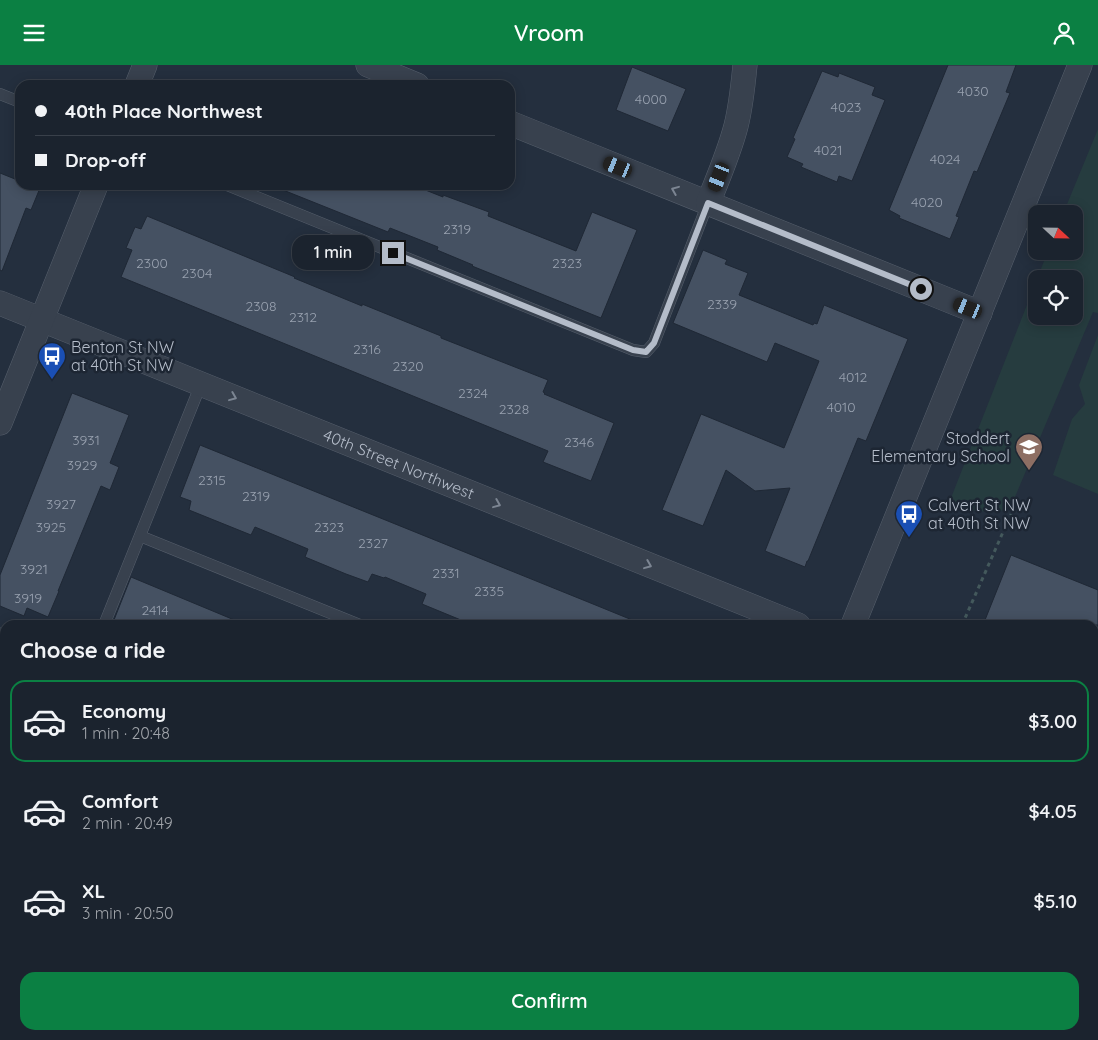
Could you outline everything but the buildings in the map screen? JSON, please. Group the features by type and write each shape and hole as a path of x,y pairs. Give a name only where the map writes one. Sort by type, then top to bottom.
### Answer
{"street":[{"path":"139,80 145,65"},
{"path":"368,65 405,80"},
{"path":"708,203 737,124 746,65"},
{"path":"855,620 1080,65"},
{"path":"515,125 980,313"},
{"path":"0,423 94,190"},
{"name":"40th Street Northwest","path":"0,303 786,620"}],"lane":[{"path":"0,94 15,100"},
{"path":"239,190 633,350 646,352 654,343 708,203"},
{"path":"106,620 201,384"},
{"path":"140,536 348,620"}],"path":[{"path":"964,620 1011,514"}],"green space":[{"path":"1098,129 1098,313 1093,312 1012,504 1004,510 994,512 961,510 949,503 1028,302 1028,325 1083,325 1083,270 1041,270 1044,260 1083,260 1083,205 1067,205"},
{"path":"1098,335 1098,494 1053,475 1072,419 1085,404 1079,385"}],"place":[{"name":"Benton St NW at 40th St NW","path":"52,380"},
{"name":"Stoddert Elementary School","path":"1029,471"},
{"name":"Calvert St NW at 40th St NW","path":"909,538"}],"route":[{"path":"393,253 633,350 646,352 654,343 708,203 921,289"}]}
